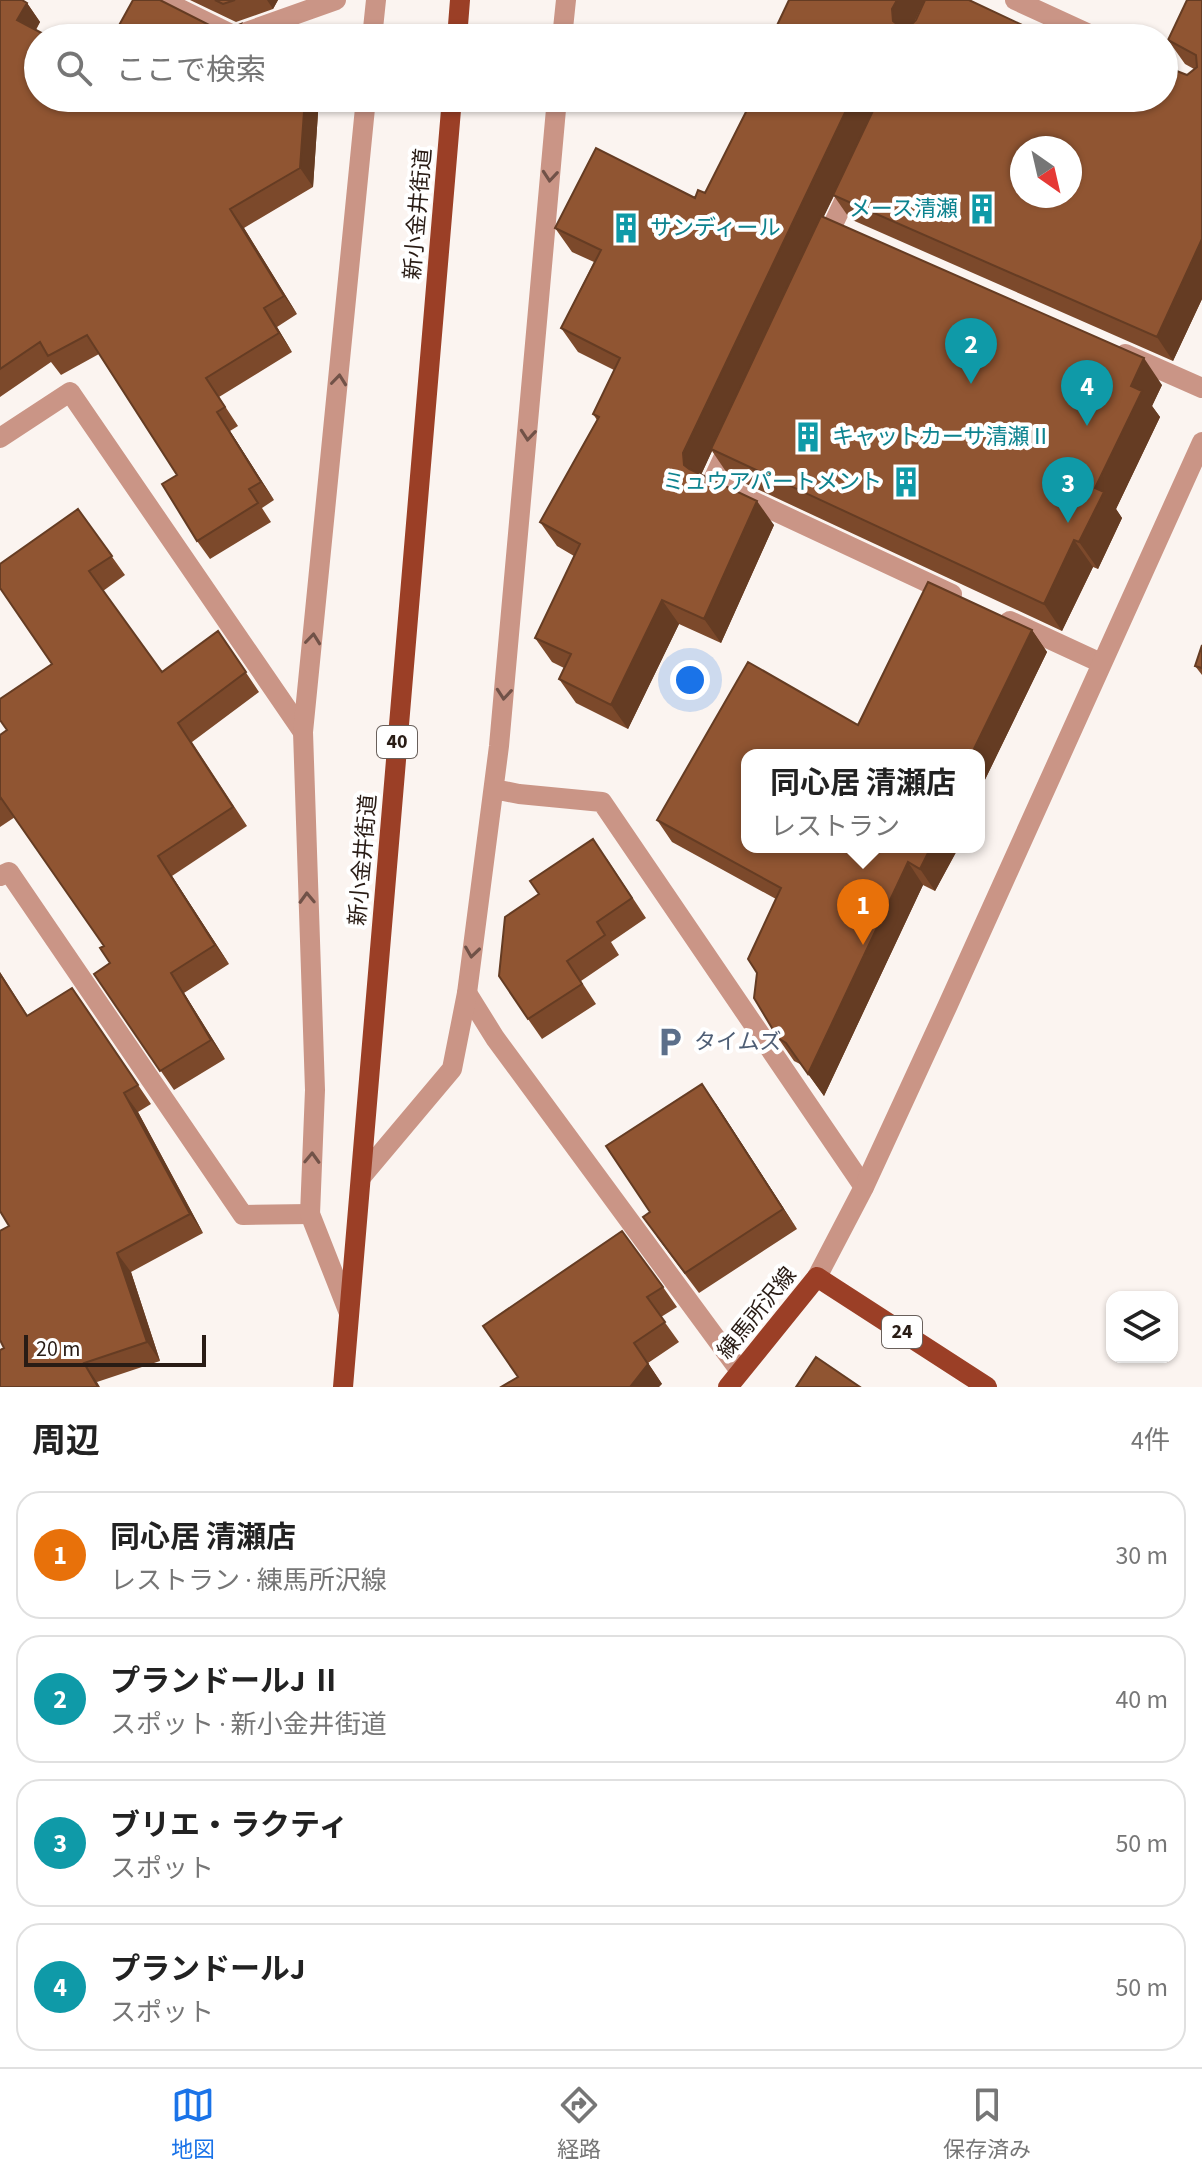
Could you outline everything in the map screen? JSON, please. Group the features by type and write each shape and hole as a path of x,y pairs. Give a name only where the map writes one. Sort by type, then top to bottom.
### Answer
{"main road":[{"path":"458,24 460,0"},
{"name":"新小金井街道","path":"343,1387 451,112"},
{"name":"練馬所沢線","path":"734,1379 817,1277 987,1387"}],"street":[{"path":"162,0 211,24"},
{"path":"269,24 336,0"},
{"path":"373,24 376,0"},
{"path":"563,24 566,0"},
{"path":"1015,0 1067,24"},
{"path":"349,1313 310,1214 315,1090 303,732 365,112"},
{"path":"362,1176 452,1069 467,993 494,789 556,112"},
{"path":"812,268 840,229 859,169"},
{"path":"1103,344 1202,388"},
{"path":"0,438 70,392 303,732"},
{"path":"739,425 712,482 1101,663"},
{"path":"817,1277 864,1187 947,1007 1202,442"},
{"path":"494,789 602,802 864,1187"},
{"path":"0,876 9,872 243,1215 310,1214"},
{"path":"467,993 495,1038 734,1379"}],"building":[{"path":"0,0 22,0 27,3 17,20 25,24 24,112 304,112 300,168 230,209 284,296 264,308 279,333 206,378 225,407 217,412 261,482 249,489 258,503 197,541 162,484 177,475 87,335 48,356 40,342 0,369"},
{"path":"133,0 160,0 207,24 120,24"},
{"path":"789,0 897,0 892,9 893,21 897,24 778,24"},
{"path":"925,0 969,0 1020,24 912,24"},
{"path":"1187,0 1202,0 1202,239 1157,337 833,195 872,112 1178,112 1178,71 1187,75 1197,67 1196,55 1178,45 1176,24"},
{"path":"746,112 845,112 683,453 684,465 689,469 757,501 704,619 662,600 611,705 559,679 571,654 535,638 580,544 540,522 599,417 593,414 620,358 561,328 601,250 555,228 596,148 695,198 698,190 705,193"},
{"path":"821,216 1144,358 1131,386 1142,391 1095,488 1104,492 1079,542 1074,540 1044,604 711,449"},
{"path":"78,509 112,556 89,571 162,672 218,631 246,672 178,723 233,807 158,856 215,945 171,973 211,1040 160,1071 94,974 110,963 100,948 104,946 0,799 0,735 7,730 0,720 0,699 52,664 0,588 0,564"},
{"path":"928,582 1032,630 974,749 741,749 741,853 928,853 920,869 908,862 808,1074 786,1043 778,1038 754,998 757,973 748,959 781,888 657,820 748,662 858,725"},
{"path":"1202,645 1202,668 1195,666"},
{"path":"593,839 632,898 597,922 605,935 567,961 582,984 528,1019 499,976 505,917 539,894 530,881"},
{"path":"0,974 27,1016 72,988 138,1085 124,1093 190,1214 117,1253 147,1342 84,1363 98,1387 0,1387 0,1350 4,1348 0,1340 0,1231 9,1226 0,1211"},
{"path":"702,1084 783,1209 685,1273 643,1217 650,1212 606,1146"},
{"path":"622,1231 663,1287 647,1297 665,1322 634,1343 648,1364 630,1387 501,1387 518,1377 483,1326"},
{"path":"816,1357 860,1387 796,1387"}],"place":[{"name":"メース清瀬","path":"982,209"},
{"name":"サンディール","path":"626,228"},
{"name":"プランドールJ Ⅱ","path":"971,384"},
{"name":"プランドールJ","path":"1087,426"},
{"name":"キャットカーサ清瀬Ⅱ","path":"808,437"},
{"name":"ミュウアパートメント","path":"906,482"},
{"name":"ブリエ・ラクティ","path":"1068,523"},
{"name":"同心居 清瀬店","path":"863,945"},
{"name":"タイムズ","path":"670,1042"}]}
